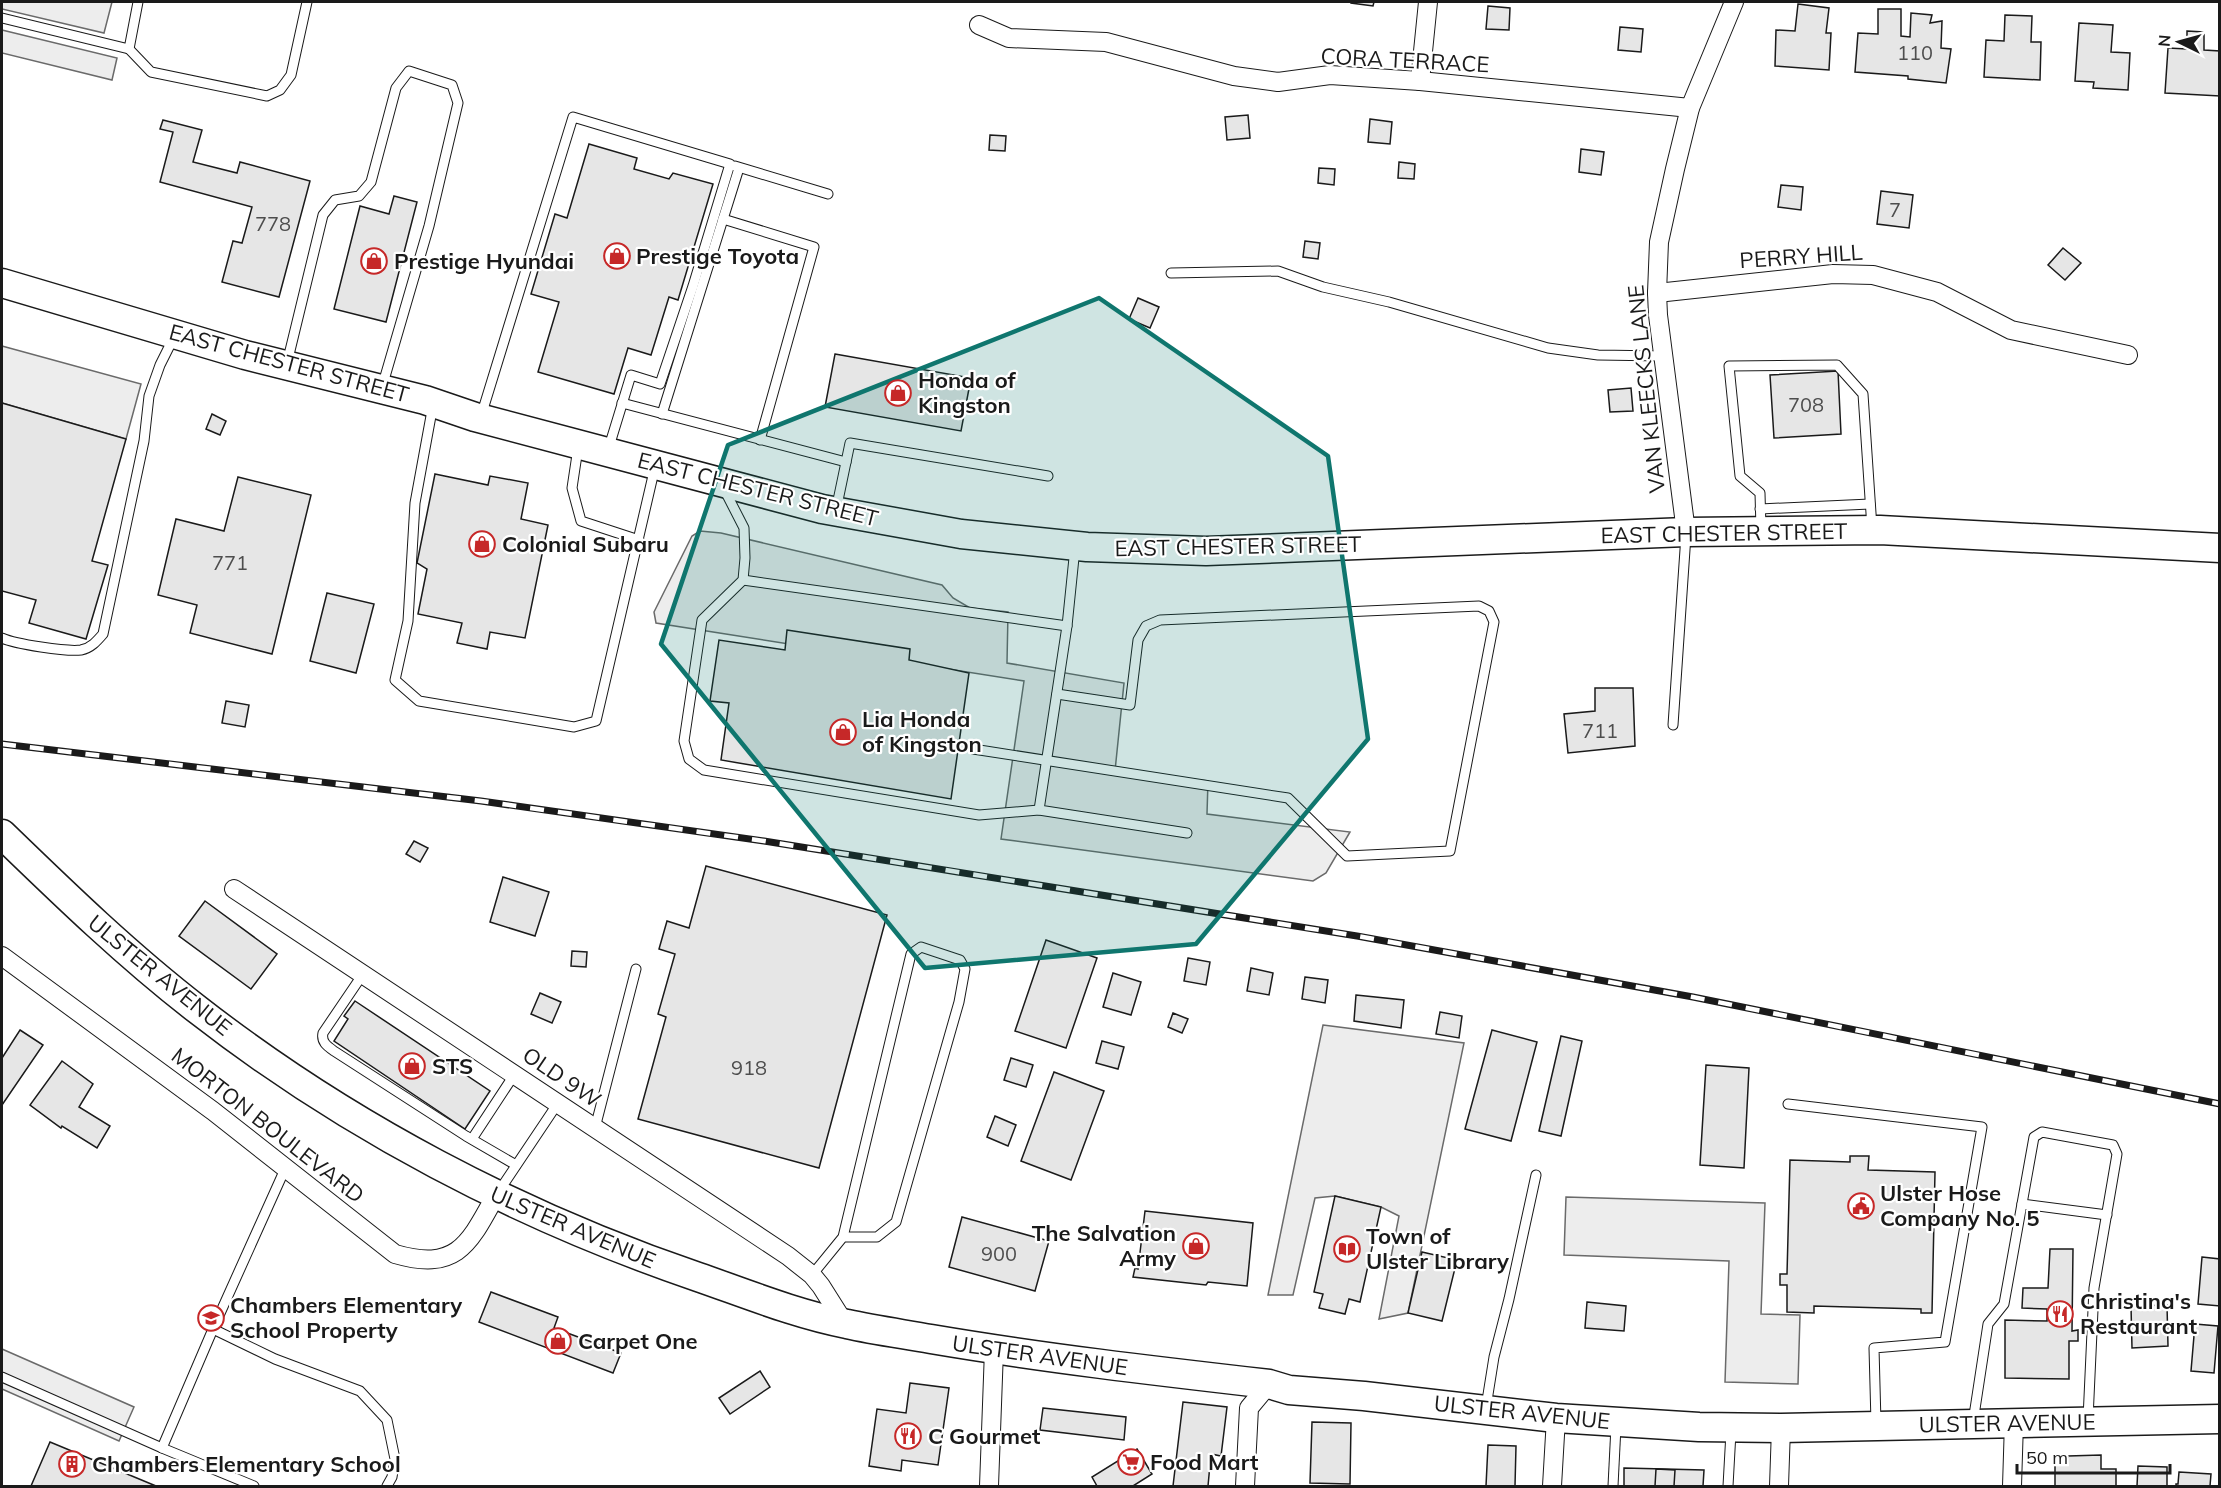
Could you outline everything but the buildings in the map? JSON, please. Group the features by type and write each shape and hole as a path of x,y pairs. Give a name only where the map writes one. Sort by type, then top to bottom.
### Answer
{"main road":[{"name":"EAST CHESTER STREET","path":"2,283 245,355 381,389 721,483 836,512 961,534 1076,546 1206,551 1686,532 1761,520 1871,517 2220,548"},
{"name":"ULSTER AVENUE","path":"2,834 84,913 197,1010 314,1092 397,1143 496,1195 631,1254 784,1307 845,1324 994,1350 1269,1384 1289,1390 1370,1396 1556,1418 1781,1428 2220,1419"}],"street":[{"path":"1420,81 1428,2"},
{"name":"VAN KLEECKS LANE","path":"1686,532 1657,293 1659,242 1690,108 1734,2"},
{"name":"CORA TERRACE","path":"979,25 1009,38 1106,42 1234,76 1278,82 1330,75 1420,81 1690,108"},
{"name":"PERRY HILL","path":"1657,293 1833,274 1873,275 1937,292 2011,330 2128,355"},
{"name":"OLD 9W","path":"234,889 788,1256 812,1275 845,1324"},
{"name":"MORTON BOULEVARD","path":"2,958 213,1111 395,1254 417,1260 432,1261 456,1253 466,1245 496,1195"},
{"path":"989,1486 994,1350"},
{"path":"1245,1486 1249,1408 1269,1384"},
{"path":"1552,1486 1556,1418"},
{"path":"2012,1486 2014,1422"},
{"path":"1779,1486 1781,1428"}],"lane":[{"path":"129,48 138,2"},
{"path":"2,18 129,48 152,72 267,96 280,90 291,75 308,2"},
{"path":"287,366 323,215 335,200 359,196 371,182 396,88 409,71 452,85 458,103 429,226 381,389"},
{"path":"480,418 573,117 828,194"},
{"path":"662,414 723,219 735,166"},
{"path":"607,452 631,375 660,384 735,166"},
{"path":"723,219 813,247 760,440"},
{"path":"1171,273 1278,271 1323,287 1389,302 1548,348 1598,355 1663,356"},
{"path":"2,638 46,647 80,650 95,644 103,634 144,441 149,396 175,334"},
{"path":"1761,520 1760,493 1740,477 1729,366 1837,365 1863,394 1871,517"},
{"path":"433,403 415,502 408,621 395,680 419,701 574,727 596,721 656,465"},
{"path":"622,403 846,462"},
{"path":"836,512 850,443 1048,476"},
{"path":"578,445 572,488 581,521 639,540"},
{"path":"721,483 744,528 743,580 702,620 684,741 689,759 704,770 979,815 1039,810 1187,833"},
{"path":"1673,725 1686,532"},
{"path":"1039,810 1067,626 1076,546"},
{"path":"743,580 1067,626"},
{"path":"973,749 1288,798 1347,856 1450,851 1494,622 1489,611 1479,606 1160,620 1146,626 1138,640 1130,705 1057,694"},
{"path":"812,1275 843,1237 911,954 921,947 960,960 966,969 959,1002 896,1222 877,1237 843,1237"},
{"path":"595,1128 636,969"},
{"path":"363,974 323,1033 322,1038 325,1043 334,1051 516,1165"},
{"path":"472,1139 514,1075"},
{"path":"496,1195 558,1103"},
{"path":"1788,1104 1982,1127 1945,1342 1874,1348 1876,1425"},
{"path":"1973,1423 1988,1324 2004,1304 2034,1137 2042,1132 2113,1145 2117,1154 2094,1288 2088,1421"},
{"path":"162,1448 285,1168"},
{"path":"1486,1410 1494,1357 1536,1175"},
{"path":"2022,1204 2107,1215"},
{"path":"213,1329 275,1359 360,1391 387,1420 395,1459 392,1477 387,1486"},
{"path":"2,1377 254,1486"},
{"path":"1613,1486 1616,1422"},
{"path":"1728,1486 1731,1427"}],"highlighted area":[{"path":"1099,298 1328,456 1368,739 1196,944 925,968 661,644 728,445"}],"shaded area":[{"path":"2,2 112,2 104,33 2,9"},
{"path":"2,30 117,58 112,80 2,53"},
{"path":"2,346 141,384 126,439 2,403"},
{"path":"700,531 721,533 942,585 953,598 970,608 1008,612 1007,663 1124,683 1115,771 1208,781 1207,814 1350,832 1326,873 1313,881 1001,839 1024,681 656,623 654,612 692,536"},
{"path":"1323,1025 1464,1043 1408,1313 1379,1319 1399,1216 1381,1207 1335,1196 1315,1198 1293,1295 1268,1295"},
{"path":"1566,1197 1765,1203 1761,1314 1800,1315 1798,1384 1725,1382 1729,1261 1564,1255"},
{"path":"2,1349 134,1407 119,1441 2,1389"}],"railway":[{"path":"2,744 481,801 764,841 1357,936 1693,997 2220,1104"}],"place":[{"name":"Prestige Toyota","path":"617,256"},
{"name":"Prestige Hyundai","path":"374,261"},
{"name":"Honda of Kingston","path":"898,393"},
{"name":"Colonial Subaru","path":"482,544"},
{"name":"Lia Honda of Kingston","path":"843,732"},
{"name":"STS","path":"412,1066"},
{"name":"Ulster Hose Company No. 5","path":"1861,1206"},
{"name":"The Salvation Army","path":"1196,1246"},
{"name":"Town of Ulster Library","path":"1347,1249"},
{"name":"Christina's Restaurant","path":"2060,1314"},
{"name":"Chambers Elementary School Property","path":"211,1318"},
{"name":"Carpet One","path":"558,1341"},
{"name":"C Gourmet","path":"908,1436"},
{"name":"Food Mart","path":"1131,1462"},
{"name":"Chambers Elementary School","path":"72,1464"}]}
